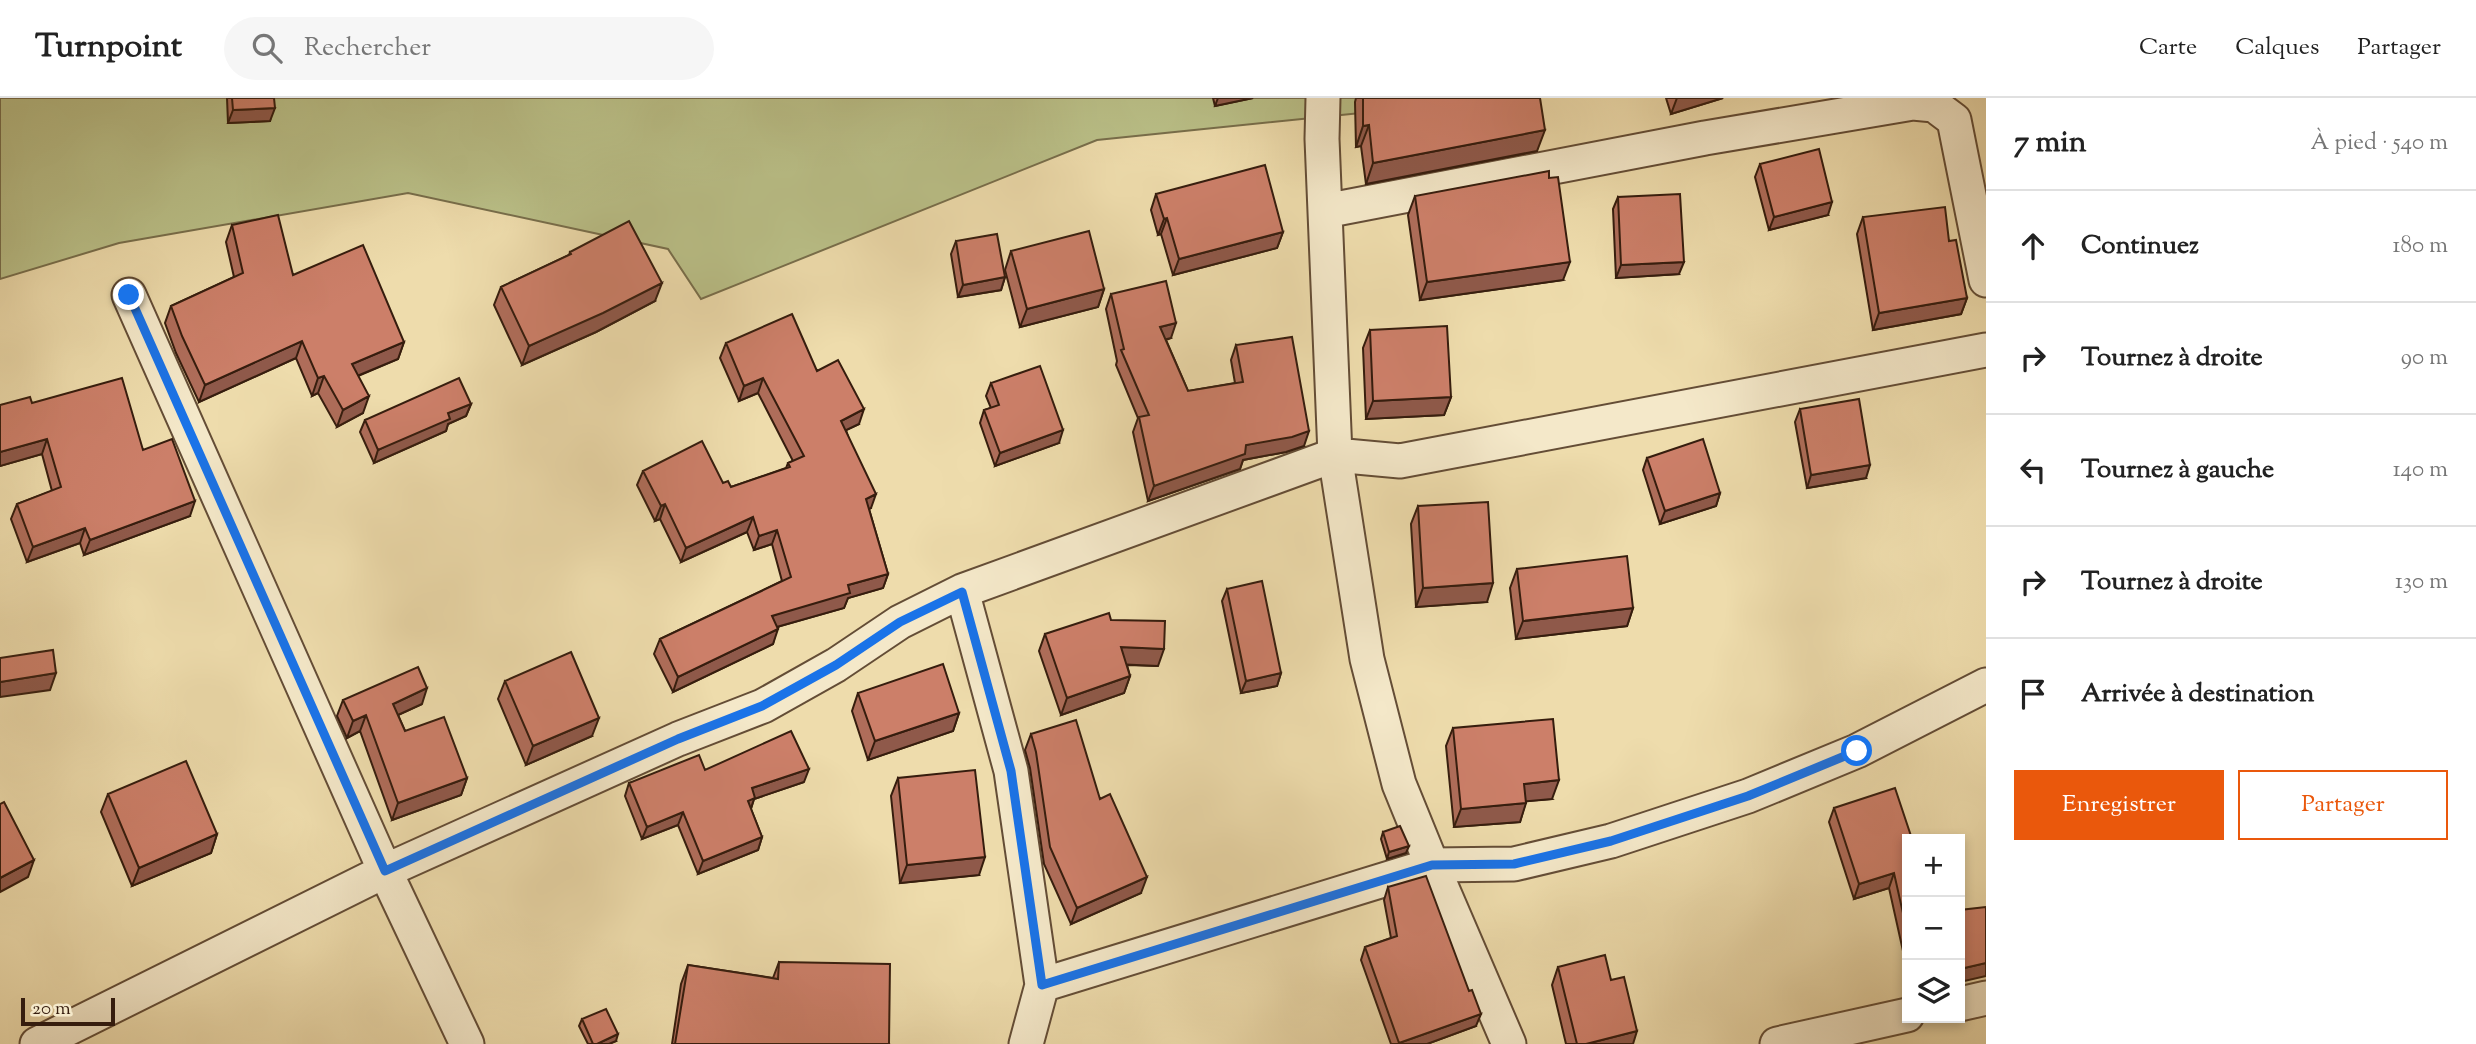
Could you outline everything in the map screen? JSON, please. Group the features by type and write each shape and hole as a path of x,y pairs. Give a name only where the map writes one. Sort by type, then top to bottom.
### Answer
{"street":[{"path":"1323,98 1335,455 1367,659 1399,784 1510,1044"},
{"path":"1325,211 1705,138 1913,103 1934,105 1954,120 1986,280"},
{"path":"129,295 385,871 467,1044"},
{"path":"42,1043 385,871 678,739 762,706 836,665 900,622 962,592 1335,455 1401,461 1986,350"},
{"path":"962,592 1011,771 1042,985 1026,1044"},
{"path":"1042,985 1432,865 1514,864 1623,837 1748,796 1857,751 1986,685"},
{"path":"1965,1002 1986,998"},
{"path":"1777,1044 1902,1016"}],"green space":[{"path":"0,98 1508,98 1097,140 701,299 668,249 408,193 119,243 0,279"}],"building":[{"path":"232,98 274,98 275,108 233,110"},
{"path":"1363,98 1540,98 1545,130 1373,163 1369,125 1363,126"},
{"path":"1819,149 1832,202 1774,217 1760,164"},
{"path":"1265,165 1283,232 1179,259 1167,218 1164,219 1156,194"},
{"path":"1549,171 1549,178 1558,177 1570,262 1427,282 1415,196"},
{"path":"1680,194 1684,262 1621,265 1618,197"},
{"path":"1945,207 1949,241 1956,240 1967,298 1879,313 1863,217"},
{"path":"278,215 293,275 363,245 404,342 352,364 369,396 343,410 324,376 318,378 302,341 205,385 171,306 243,273 232,225"},
{"path":"629,221 662,283 529,346 501,287 571,254 570,252"},
{"path":"1089,231 1104,289 1027,309 1011,251"},
{"path":"997,234 1005,277 963,285 956,241"},
{"path":"1166,281 1176,323 1160,327 1188,391 1243,382 1236,345 1292,337 1309,431 1292,437 1246,445 1245,454 1154,486 1139,417 1149,415 1121,350 1124,349 1111,294"},
{"path":"792,314 817,371 838,360 864,409 841,421 876,494 866,499 888,574 848,585 850,593 772,616 778,629 678,677 660,639 791,577 777,530 759,536 753,517 686,548 665,504 661,506 643,471 702,441 723,483 728,481 731,487 790,467 788,463 804,456 763,378 744,386 726,343"},
{"path":"1447,326 1451,397 1373,401 1370,330"},
{"path":"1040,366 1063,430 1000,453 984,410 999,405 991,383"},
{"path":"122,378 143,450 172,439 195,501 90,540 85,528 33,547 17,504 61,487 47,439 0,452 0,405 30,397 32,403"},
{"path":"459,378 471,404 448,413 450,419 378,450 365,420"},
{"path":"1859,399 1870,465 1811,475 1800,409"},
{"path":"1703,439 1720,493 1665,511 1647,458"},
{"path":"1488,502 1493,583 1423,588 1418,506"},
{"path":"1627,556 1633,608 1523,621 1517,569"},
{"path":"1262,581 1281,673 1246,681 1227,589"},
{"path":"1109,613 1111,620 1165,621 1164,649 1121,647 1130,676 1067,698 1045,634"},
{"path":"53,650 56,673 0,682 0,658"},
{"path":"571,652 599,718 533,746 505,681"},
{"path":"943,664 959,713 875,741 858,693"},
{"path":"418,667 427,688 393,704 405,731 444,717 467,778 398,803 366,715 353,721 343,700"},
{"path":"1553,719 1559,780 1524,784 1526,803 1461,809 1453,728"},
{"path":"1076,720 1100,799 1110,794 1147,877 1077,908 1050,847 1031,734"},
{"path":"791,731 809,769 752,788 755,798 748,801 762,837 703,861 683,812 647,827 629,783 699,755 705,770"},
{"path":"186,761 217,834 139,868 108,794"},
{"path":"975,770 985,857 907,865 898,778"},
{"path":"1895,788 1910,834 1902,834 1902,909 1894,873 1859,884 1834,808"},
{"path":"4,802 34,860 0,878 0,804"},
{"path":"1400,826 1409,846 1389,852 1383,832"},
{"path":"1426,876 1469,991 1472,990 1481,1014 1399,1043 1365,947 1397,936 1388,887"},
{"path":"1986,907 1986,963 1965,968 1965,960 1965,909"},
{"path":"1605,955 1611,980 1624,977 1637,1031 1577,1044 1558,967"},
{"path":"779,962 890,964 889,1044 675,1044 688,965 778,979"},
{"path":"606,1009 618,1034 593,1044 582,1019"}],"route":[{"path":"129,295 385,871 678,739 762,706 836,665 900,622 962,592 1011,771 1042,985 1432,865 1514,864 1611,841 1748,796 1857,751"}]}
